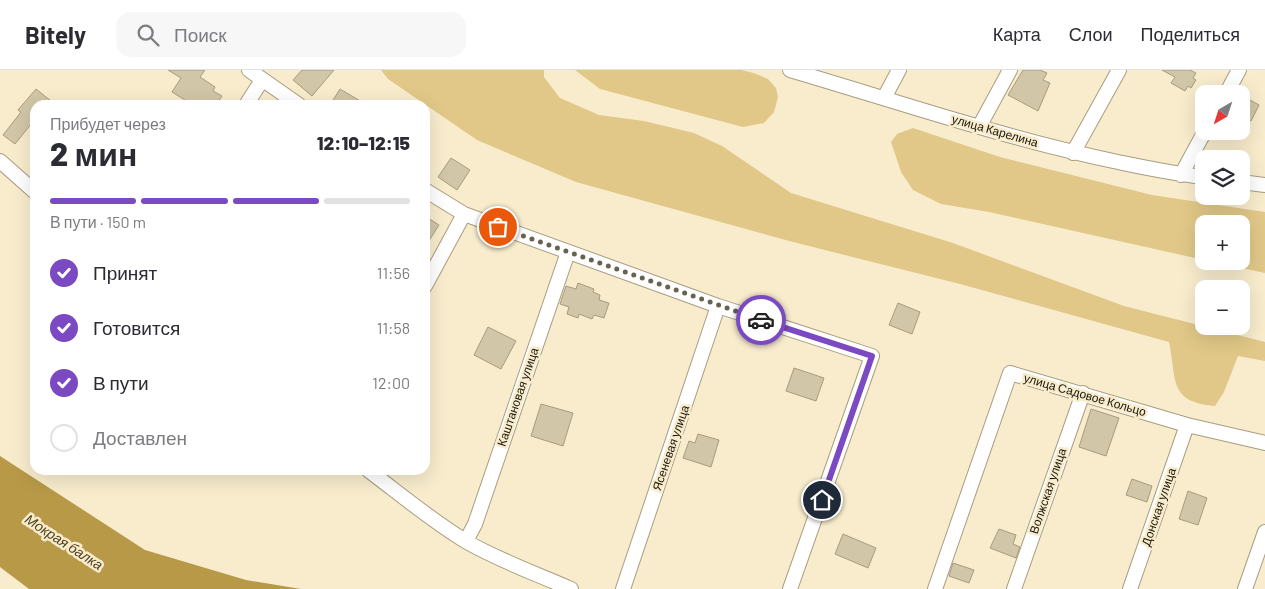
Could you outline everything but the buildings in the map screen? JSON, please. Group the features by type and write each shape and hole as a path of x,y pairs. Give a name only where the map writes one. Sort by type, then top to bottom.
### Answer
{"street":[{"path":"248,70 292,100"},
{"name":"улица Карелина","path":"790,70 979,127 1073,152 1195,177"},
{"path":"884,98 899,70"},
{"path":"979,127 1010,70"},
{"path":"1073,152 1119,70"},
{"path":"1231,85 1239,70"},
{"path":"249,100 262,80"},
{"path":"1181,175 1200,140"},
{"path":"0,161 30,188"},
{"path":"1250,183 1265,185"},
{"path":"430,193 464,214 718,306 872,356 790,589"},
{"path":"430,277 464,214"},
{"name":"Каштановая улица","path":"466,541 475,524 568,252"},
{"name":"Ясеневая улица","path":"623,589 718,306"},
{"name":"улица Садовое Кольцо","path":"935,589 1010,373 1187,425 1265,443"},
{"name":"Волжская улица","path":"1014,589 1083,394"},
{"name":"Донская улица","path":"1130,589 1187,425"},
{"path":"375,475 435,521 466,541 571,589"},
{"path":"1245,589 1265,532"}],"shaded area":[{"path":"381,70 544,70 544,77 560,98 599,115 644,121 694,133 722,146 791,193 953,243 1124,306 1195,324 1195,335 1238,335 1265,342 1265,361 1238,356 1224,392 1215,406 1200,404 1189,400 1177,387 1169,342 960,284 793,242 576,182 477,140 430,108 430,100 419,100 388,79"},
{"path":"575,70 741,70 768,79 776,88 778,97 774,112 764,123 743,127 600,89"},
{"path":"913,128 1000,157 1152,195 1195,201 1195,205 1218,205 1265,212 1265,273 1250,270 1250,215 1195,215 1195,258 989,212 941,204 913,190 901,172 891,142 897,134"}],"water":[{"name":"Мокрая балка","path":"0,456 145,550 246,580 301,589 29,589 0,567"}],"way so far":[{"path":"498,227 761,320"}],"route":[{"path":"761,320 872,356 822,500"}]}
